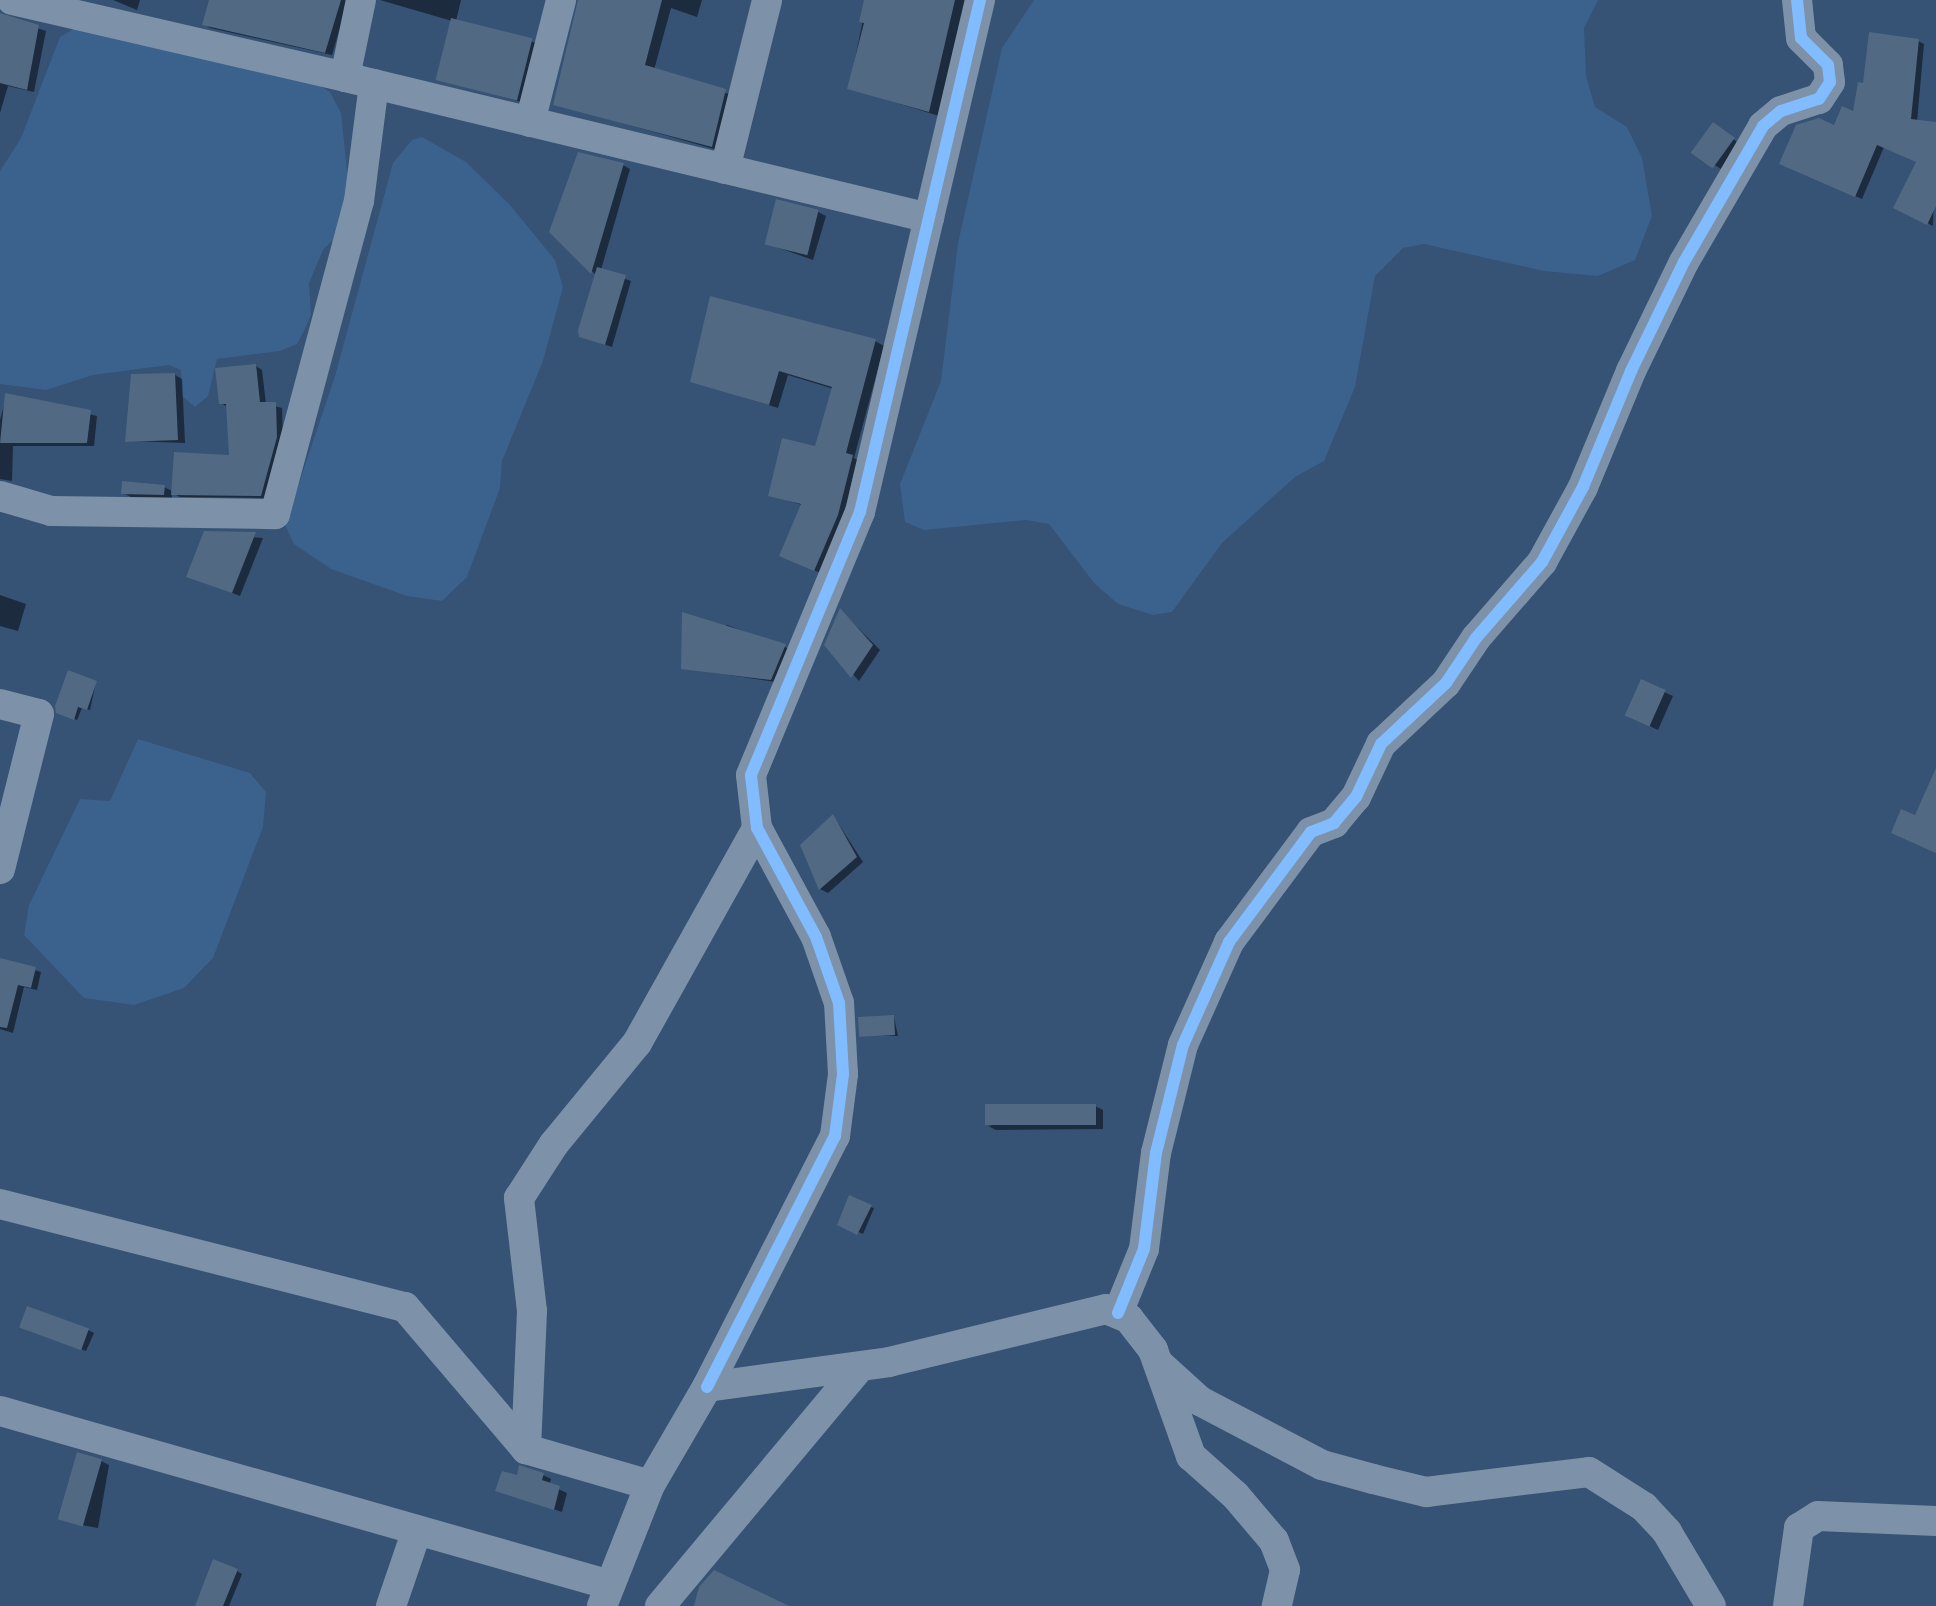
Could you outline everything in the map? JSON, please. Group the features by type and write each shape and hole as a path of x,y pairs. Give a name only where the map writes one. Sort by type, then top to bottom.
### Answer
{"street":[{"path":"12,0 929,218"},
{"path":"0,496 51,511 275,514 359,201 361,0"},
{"path":"530,122 561,0"},
{"path":"725,169 767,0"},
{"path":"0,1411 417,1530 606,1596 650,1485 707,1387 829,1149 843,1074 839,1003 816,937 757,828 751,775 860,512 980,0"},
{"path":"1118,1313 1144,1249 1156,1153 1183,1045 1229,942 1311,832 1334,823 1356,797 1381,744 1446,683 1476,638 1542,562 1583,487 1684,262 1763,126 1781,111 1819,99 1830,82 1828,65 1801,38 1797,0"},
{"path":"0,704 39,714 0,869"},
{"path":"526,1449 532,1311 519,1198 554,1144 637,1043 757,828"},
{"path":"0,1204 405,1307 526,1449 650,1485"},
{"path":"707,1387 859,1368 1106,1309 1118,1313 1142,1331 1191,1456 1235,1495 1274,1541 1285,1570 1277,1606"},
{"path":"1157,1363 1200,1401 1322,1465 1373,1479 1426,1492 1589,1472 1644,1507 1667,1532 1711,1606"},
{"path":"660,1606 859,1368"},
{"path":"1788,1606 1799,1528 1818,1516 1936,1521"},
{"path":"391,1606 417,1530"}],"water":[{"path":"1034,0 1598,0 1584,28 1586,76 1595,107 1627,127 1642,158 1652,216 1635,260 1598,276 1544,271 1424,244 1403,248 1375,276 1355,387 1324,461 1295,477 1222,543 1172,612 1153,615 1118,604 1095,584 1049,524 1026,520 924,530 905,522 900,484 941,381 958,243 1002,48"},
{"path":"79,26 317,84 330,92 341,113 350,199 343,229 323,250 309,283 311,315 304,331 297,344 280,351 217,359 208,396 195,407 182,396 181,370 169,365 93,375 46,390 0,384 0,171 21,138 60,37"},
{"path":"422,137 466,162 510,205 555,260 563,287 543,361 502,461 500,488 467,577 442,601 407,596 331,569 294,544 285,525 335,376 393,163 412,140"},
{"path":"138,739 250,773 266,792 263,827 213,958 184,988 134,1005 84,998 24,935 29,905 80,799 110,801"}],"building":[{"path":"209,0 341,0 325,53 202,25"},
{"path":"578,0 662,0 645,65 726,89 712,147 553,105"},
{"path":"864,0 955,0 929,112 847,89 864,23 859,22"},
{"path":"0,13 39,25 27,90 0,83"},
{"path":"451,18 533,38 517,100 436,80"},
{"path":"1869,32 1919,39 1911,119 1936,122 1936,206 1927,225 1893,208 1916,162 1877,145 1855,197 1779,164 1796,125 1819,118 1834,125 1842,106 1853,111 1858,82 1863,83"},
{"path":"1713,122 1735,138 1713,169 1691,153"},
{"path":"578,152 624,163 591,274 549,232"},
{"path":"776,199 819,210 807,255 765,245"},
{"path":"597,267 626,275 605,345 579,337 578,330"},
{"path":"710,296 876,339 846,453 853,455 838,515 814,571 779,556 801,504 768,496 782,438 815,446 832,387 779,371 769,405 690,382"},
{"path":"256,364 260,402 276,402 277,437 261,496 171,495 174,452 229,455 226,404 219,404 215,368"},
{"path":"175,373 178,440 125,442 131,374"},
{"path":"5,393 91,410 87,443 0,443"},
{"path":"122,481 165,485 164,495 121,494"},
{"path":"204,531 256,532 232,593 186,577"},
{"path":"840,608 873,645 851,678 824,645"},
{"path":"682,612 786,644 771,680 681,669"},
{"path":"68,670 97,681 87,710 78,707 74,720 56,713 55,706"},
{"path":"1641,679 1666,690 1649,727 1625,716"},
{"path":"1936,768 1936,853 1891,833 1901,809 1915,815"},
{"path":"833,814 857,857 819,890 800,845"},
{"path":"0,958 36,967 31,988 18,985 7,1028 0,1027"},
{"path":"894,1015 895,1035 859,1037 858,1017"},
{"path":"985,1104 1096,1104 1096,1125 985,1125"},
{"path":"849,1195 872,1205 857,1235 837,1225"},
{"path":"27,1306 89,1329 81,1350 19,1328"},
{"path":"77,1452 102,1459 83,1526 58,1519"},
{"path":"519,1465 544,1473 542,1480 560,1486 554,1510 495,1491 502,1471 517,1475"},
{"path":"213,1559 238,1569 223,1606 195,1606"},
{"path":"714,1570 789,1606 694,1606 699,1587"}],"cycle path":[{"path":"707,1387 835,1136 843,1074 839,1003 816,937 757,828 751,775 860,512 980,0"},
{"path":"1118,1313 1144,1249 1156,1153 1183,1045 1229,942 1311,832 1334,823 1356,797 1381,744 1446,683 1476,638 1542,562 1583,487 1631,371 1684,262 1763,126 1781,111 1819,99 1830,82 1828,65 1801,38 1797,0"}]}
